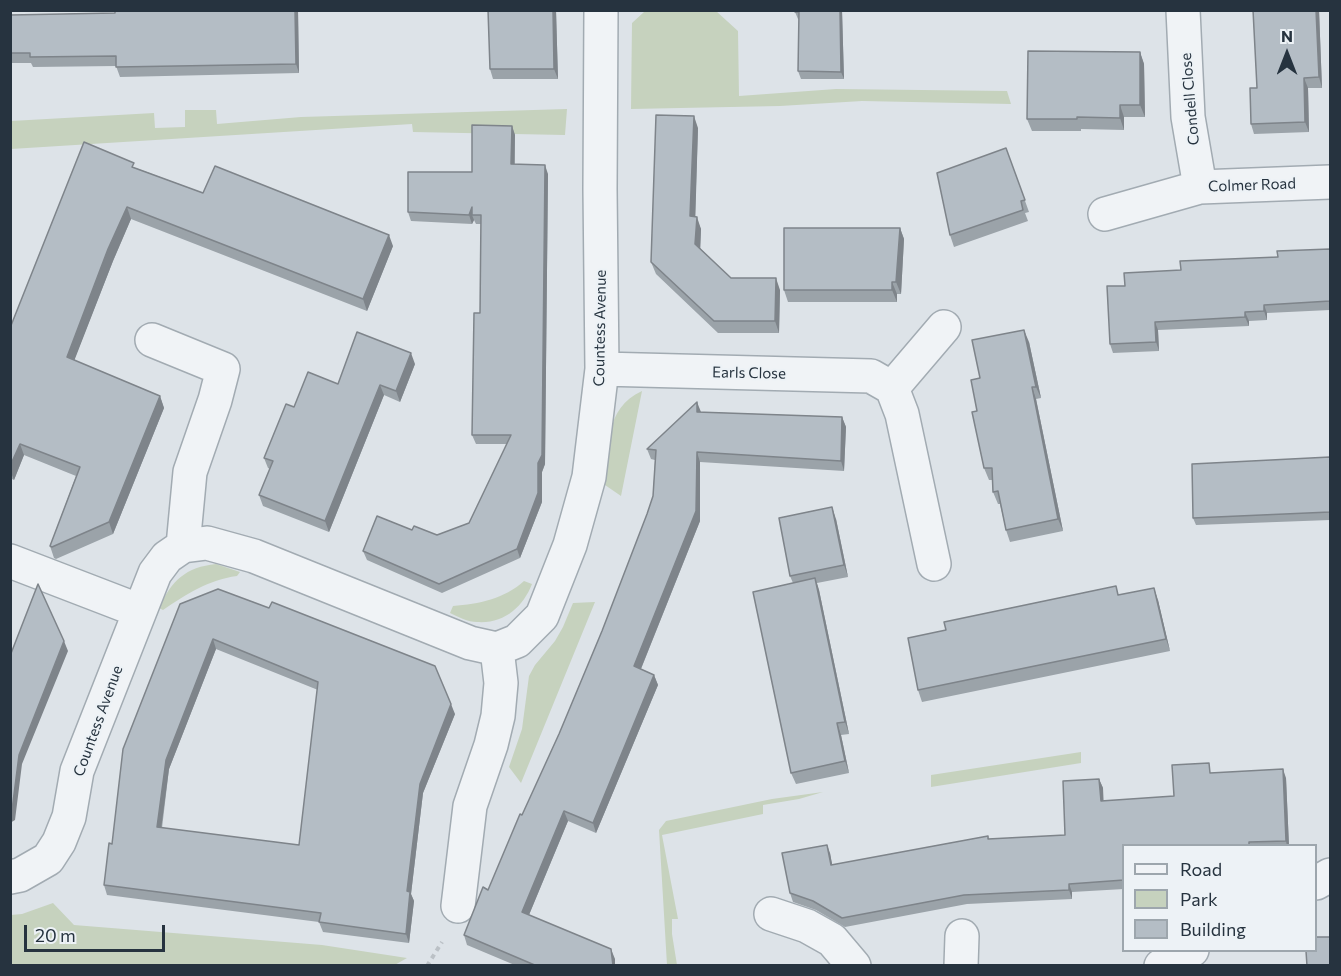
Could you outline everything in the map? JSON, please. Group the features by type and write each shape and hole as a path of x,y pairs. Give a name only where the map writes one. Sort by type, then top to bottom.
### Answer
{"street":[{"name":"Countess Avenue","path":"497,649 517,641 542,616 570,545 589,477 602,369 600,189 602,10"},
{"name":"Condell Close","path":"1183,10 1188,117 1200,187"},
{"name":"Colmer Road","path":"1105,214 1200,187 1330,182"},
{"path":"934,564 902,414 892,388 944,327"},
{"path":"152,340 223,369 215,400 190,472 183,546 207,543 254,556 470,643 497,649 501,684 498,716 491,745 470,806 458,906"},
{"name":"Earls Close","path":"602,369 871,376 892,388"},
{"name":"Countess Avenue","path":"10,877 20,875 48,859 59,842 69,817 77,771 155,573 167,557 183,546"},
{"path":"10,561 140,611"},
{"path":"1317,882 1330,874"},
{"path":"771,914 807,926 832,940 854,966"},
{"path":"1161,966 1190,952"}],"green space":[{"path":"716,11 738,31 739,96 836,89 1007,91 1011,104 862,101 780,106 631,109 632,23 644,12"},
{"path":"567,109 565,135 413,132 412,124 11,149 11,121 154,113 155,128 185,127 185,110 216,110 217,124 301,117"},
{"path":"642,391 621,496 605,485 610,431 621,408 630,398"},
{"path":"216,564 240,572 237,576 198,588 163,610 159,608 169,590 181,577 196,568"},
{"path":"524,581 532,584 528,592 518,607 504,617 487,622 474,622 450,613 453,606 491,600"},
{"path":"595,602 521,783 509,767 522,729 529,676 555,641 573,603"},
{"path":"1081,752 1081,763 931,787 931,775"},
{"path":"823,792 763,805 763,814 662,835 678,919 672,919 677,965 667,965 659,830 666,821 772,799"},
{"path":"53,903 74,925 322,945 407,958 393,966 11,965 11,915 22,914"}],"building":[{"path":"115,10 295,10 296,64 116,67 116,56 30,57 30,53 10,53 10,15 115,13"},
{"path":"488,10 553,10 554,69 490,69"},
{"path":"795,10 840,10 841,72 798,71 799,12"},
{"path":"1253,10 1316,10 1319,77 1304,78 1305,122 1251,124 1250,88 1257,88"},
{"path":"1028,51 1140,52 1140,105 1120,105 1120,118 1027,119"},
{"path":"656,115 694,116 690,216 697,217 695,244 731,278 776,278 775,321 714,321 651,262"},
{"path":"472,125 512,126 511,164 545,165 542,455 538,463 538,493 517,549 439,584 363,551 377,516 412,530 414,526 437,535 469,523 511,435 472,435 474,313 480,313 481,215 472,215 472,207 469,215 408,212 408,172 472,172"},
{"path":"84,142 134,163 132,167 203,193 215,166 389,235 363,299 127,207 108,249 67,357 160,396 109,522 52,547 50,546 80,467 20,444 10,466 10,328"},
{"path":"1006,148 1025,200 1021,201 1023,210 950,235 937,173"},
{"path":"784,228 900,228 896,282 892,282 892,290 784,290"},
{"path":"1330,249 1330,301 1264,305 1264,311 1245,312 1245,317 1155,322 1156,342 1110,344 1107,286 1125,286 1124,273 1181,270 1180,261 1278,257 1277,251"},
{"path":"1024,330 1036,387 1032,387 1058,519 1006,530 998,491 993,492 992,468 984,468 972,412 977,411 971,380 980,378 972,340"},
{"path":"357,332 411,353 396,391 380,385 325,521 259,495 273,461 264,458 286,404 294,407 308,372 338,384"},
{"path":"697,402 697,412 842,417 841,461 697,452 696,511 634,666 654,675 593,823 564,811 522,912 611,949 613,966 537,966 464,935 483,887 488,890 520,814 522,815 559,734 647,514 653,496 656,450 647,449"},
{"path":"1330,457 1330,512 1193,518 1192,464"},
{"path":"832,507 844,565 790,576 779,518"},
{"path":"815,578 845,722 837,723 845,761 791,773 753,592"},
{"path":"38,584 64,641 19,755 12,810 10,811 10,656"},
{"path":"1116,586 1118,595 1154,588 1166,639 918,690 908,638 946,630 944,622"},
{"path":"218,589 269,608 272,602 435,666 451,704 420,784 407,891 410,892 406,934 319,922 321,913 104,885 109,843 112,844 123,749 180,604","holes":["213,639 318,682 299,845 157,827 166,760"]},
{"path":"1209,763 1210,773 1283,769 1286,841 1249,842 1249,844 1122,844 1122,880 1069,884 1069,890 964,895 842,918 813,901 790,893 782,853 827,845 831,865 988,836 988,839 1065,835 1063,781 1099,779 1101,801 1174,796 1172,765"},
{"path":"1317,937 1330,937 1330,966 1307,966 1306,952 1317,952"}]}
